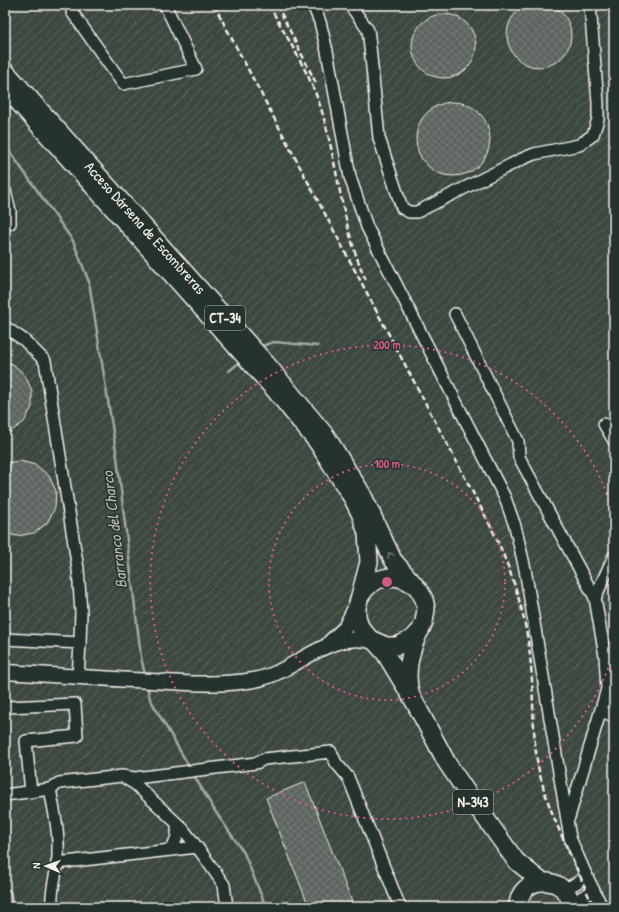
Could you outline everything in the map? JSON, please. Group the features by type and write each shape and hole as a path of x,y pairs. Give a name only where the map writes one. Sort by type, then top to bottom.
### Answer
{"highway":[{"name":"Acceso Dársena de Escombreras","path":"5,71 315,422 354,480 393,560 421,594 425,604 426,614 422,628"},
{"name":"Acceso Dársena de Escombreras","path":"5,87 274,389 328,457 356,504 367,533 369,562 357,612 360,627 366,636 375,642"},
{"path":"359,600 369,585 383,578 400,578 414,586"},
{"path":"375,642 391,646 403,644 412,639 422,628"},
{"name":"N-343","path":"414,701 408,679 409,661 413,646 422,628"},
{"name":"N-343","path":"375,642 385,653 414,701 447,763 516,862 542,882"},
{"name":"N-343","path":"516,862 522,881 520,900"},
{"name":"N-343","path":"520,900 529,887 542,882 551,882 563,888"},
{"path":"563,888 569,894 573,907"}],"main road":[{"path":"317,651 345,628 359,600"},
{"path":"5,672 122,680 231,684 260,678 290,666 334,642 348,639 361,639 375,642"}],"street":[{"path":"73,5 72,12 123,84 196,68 165,5"},
{"path":"313,5 320,22 327,51 350,177 367,227 505,498 515,526 527,577 570,838 602,907"},
{"path":"350,5 368,30 382,149 402,208 413,213 522,159 534,154 579,145 593,135 598,119 598,103 590,5"},
{"path":"5,191 10,211 10,223 5,225"},
{"path":"455,314 518,441 519,457 595,598 605,656 607,689 567,822"},
{"path":"5,327 24,340 45,361 78,569 81,612 78,677"},
{"path":"604,424 614,441"},
{"path":"595,598 614,556"},
{"path":"5,638 80,644"},
{"path":"7,707 75,704 77,736 26,741 31,792"},
{"path":"601,711 614,716"},
{"path":"5,795 50,789 59,783 122,776 135,778 256,763 264,759 331,752 336,762 348,777 400,907"},
{"path":"122,776 135,784 178,824 197,847 224,885 227,907"},
{"path":"50,789 58,838 58,856 51,894 52,907"},
{"path":"170,850 176,843 178,824"},
{"path":"57,863 197,847"},
{"path":"563,888 571,886 587,877"},
{"path":"573,907 582,897 594,891"},
{"path":"5,895 6,907"}],"shaded area":[{"path":"5,5 614,5 614,698 606,721 614,724 614,907 5,907"}],"building":[{"path":"539,3 551,5 562,12 569,23 571,35 569,47 562,58 551,65 539,67 527,65 516,58 509,47 507,35 509,23 516,12 527,5"},
{"path":"444,14 456,16 467,23 474,34 476,46 474,58 467,69 456,76 444,78 432,76 421,69 414,58 412,46 414,34 421,23 432,16"},
{"path":"453,102 474,108 484,118 490,139 484,160 474,170 453,176 432,170 422,160 416,139 422,118 432,108"},
{"path":"5,362 13,364 25,375 32,391 32,407 24,422 10,432 5,433"},
{"path":"20,461 36,465 49,476 56,491 55,508 47,523 34,533 17,536 5,533 5,463"},
{"path":"305,782 354,907 309,907 266,798"}],"waterway":[{"name":"Barranco del Charco","path":"5,145 73,241 89,282 117,457 141,657 145,675"},
{"path":"259,347 274,342 318,346"},
{"path":"229,371 241,361"},
{"name":"Barranco del Charco","path":"147,686 150,699 190,768"},
{"name":"Barranco del Charco","path":"193,774 215,811 244,853 266,907"}],"railway":[{"path":"214,5 488,521 504,556 517,592 526,628 533,691 536,754 542,784 555,820 593,907"},
{"path":"269,5 313,86 328,135 346,220 358,261 366,280"},
{"path":"277,5 316,83"}]}
